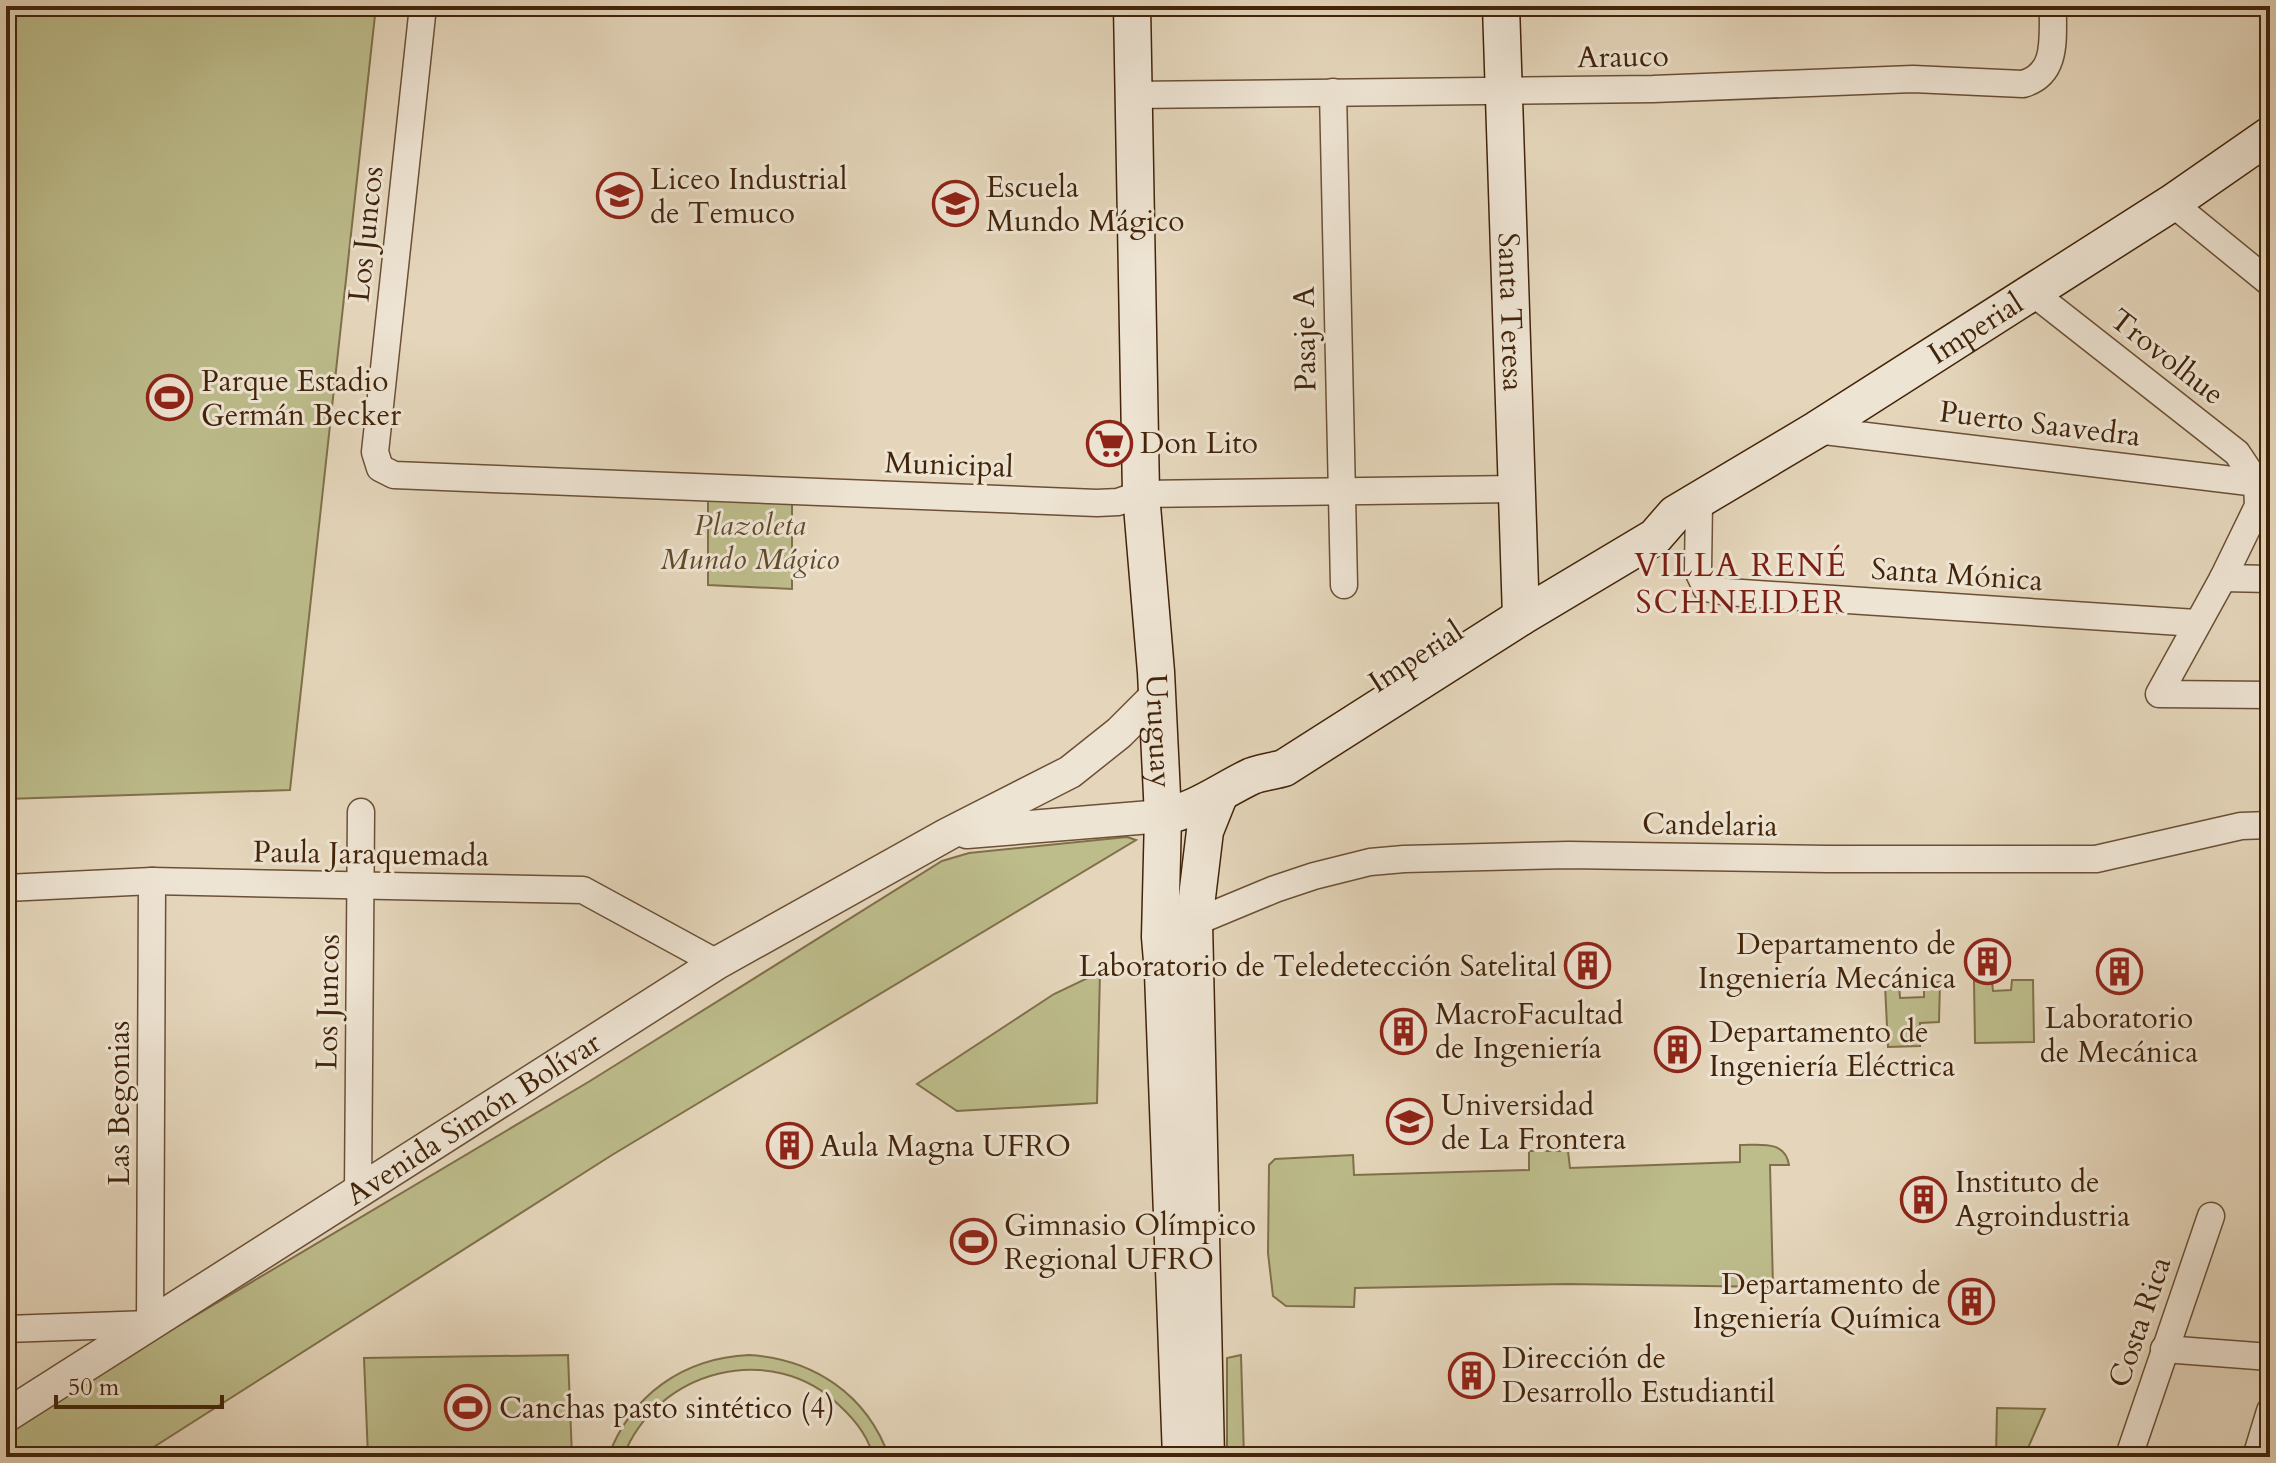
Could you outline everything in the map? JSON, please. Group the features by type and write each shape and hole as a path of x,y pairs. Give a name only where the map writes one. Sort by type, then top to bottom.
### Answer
{"main road":[{"name":"Uruguay","path":"1132,6 1141,494 1169,815 1160,937 1181,1457"},
{"name":"Santa Teresa","path":"1501,6 1520,603"},
{"name":"Imperial","path":"1169,815 1219,796 1254,775 1284,768 1520,603 1655,537 1687,508 1816,430 2172,203 2270,135"},
{"name":"Uruguay","path":"1206,1457 1194,922 1205,831 1219,796"},
{"path":"1169,815 1191,850 1199,885"}],"street":[{"name":"Los Juncos","path":"380,468 375,452 423,6"},
{"name":"Arauco","path":"1132,95 1653,89 1913,79 2023,84 2043,74 2050,63 2053,6"},
{"name":"Pasaje A","path":"1333,92 1344,585"},
{"path":"2172,203 2270,283"},
{"name":"Trovolhue","path":"2032,292 2237,453 2257,483"},
{"name":"Puerto Saavedra","path":"1816,430 2257,483"},
{"name":"Municipal","path":"380,468 394,475 1097,503 1118,502 1141,494 1517,489"},
{"path":"2257,483 2258,506 2223,578 2159,694 2270,695"},
{"name":"Santa Mónica","path":"1687,508 1698,571 1706,588 1742,594 2196,623"},
{"path":"2223,578 2270,579"},
{"name":"Avenida Simón Bolívar","path":"6,1416 717,963 948,834 1070,772 1119,733 1157,695"},
{"name":"Los Juncos","path":"358,1192 361,812"},
{"name":"Avenida Simón Bolívar","path":"948,834 1169,815"},
{"name":"Candelaria","path":"1160,937 1275,889 1370,862 1569,855 2096,859 2241,826 2270,825"},
{"name":"Paula Jaraquemada","path":"6,888 152,881 583,890 717,963"},
{"name":"Las Begonias","path":"150,1324 152,881"},
{"name":"Costa Rica","path":"2131,1450 2211,1216"},
{"path":"6,1329 150,1324"},
{"path":"2164,1349 2270,1357"},
{"path":"2256,1457 2270,1411"}],"green space":[{"name":"Parque Estadio Germán Becker","path":"6,6 376,6 290,790 6,799"},
{"name":"Plazoleta Mundo Mágico","path":"708,496 792,499 792,589 708,585"},
{"path":"1127,837 1136,840 612,1155 138,1457 6,1457 6,1435 166,1333 590,1081 942,861 969,853"},
{"path":"1100,972 1097,1103 957,1111 917,1084 1054,994"},
{"path":"2012,980 2033,980 2034,1042 1975,1043 1974,981 1992,981 1993,991 2011,990"},
{"path":"1940,982 1939,1022 1920,1023 1920,1046 1888,1047 1885,985 1899,984 1900,998 1924,997 1924,983"},
{"path":"1740,1145 1777,1148 1787,1157 1789,1165 1770,1165 1773,1287 1567,1284 1355,1288 1354,1307 1286,1306 1273,1296 1268,1253 1269,1165 1275,1159 1353,1155 1354,1175 1529,1170 1529,1151 1568,1151 1570,1168 1740,1162"},
{"name":"Canchas pasto sintético (4)","path":"568,1355 572,1457 368,1457 364,1358"},
{"path":"749,1355 795,1364 835,1384 867,1415 889,1457 873,1457 856,1423 813,1385 782,1373 750,1370 718,1374 688,1385 661,1403 639,1427 623,1457 608,1457 630,1415 662,1384 702,1363"},
{"path":"1241,1355 1244,1457 1227,1457 1227,1358"},
{"path":"1997,1408 2045,1409 2024,1457 1996,1457"}],"place":[{"name":"Liceo Industrial de Temuco","path":"619,196"},
{"name":"Escuela Mundo Mágico","path":"955,204"},
{"name":"Parque Estadio Germán Becker","path":"170,398"},
{"name":"Don Lito","path":"1109,443"},
{"name":"Departamento de Ingeniería Mecánica","path":"1987,961"},
{"name":"Laboratorio de Teledetección Satelital","path":"1588,966"},
{"name":"Laboratorio de Mecánica","path":"2119,972"},
{"name":"MacroFacultad de Ingeniería","path":"1404,1031"},
{"name":"Departamento de Ingeniería Eléctrica","path":"1678,1049"},
{"name":"Universidad de La Frontera","path":"1410,1122"},
{"name":"Aula Magna UFRO","path":"789,1146"},
{"name":"Instituto de Agroindustria","path":"1924,1199"},
{"name":"Gimnasio Olímpico Regional UFRO","path":"973,1242"},
{"name":"Departamento de Ingeniería Química","path":"1972,1301"},
{"name":"Dirección de Desarrollo Estudiantil","path":"1471,1375"},
{"name":"Canchas pasto sintético (4)","path":"468,1408"}],"district":[{"name":"VILLA RENÉ SCHNEIDER","path":"1741,584"}]}
